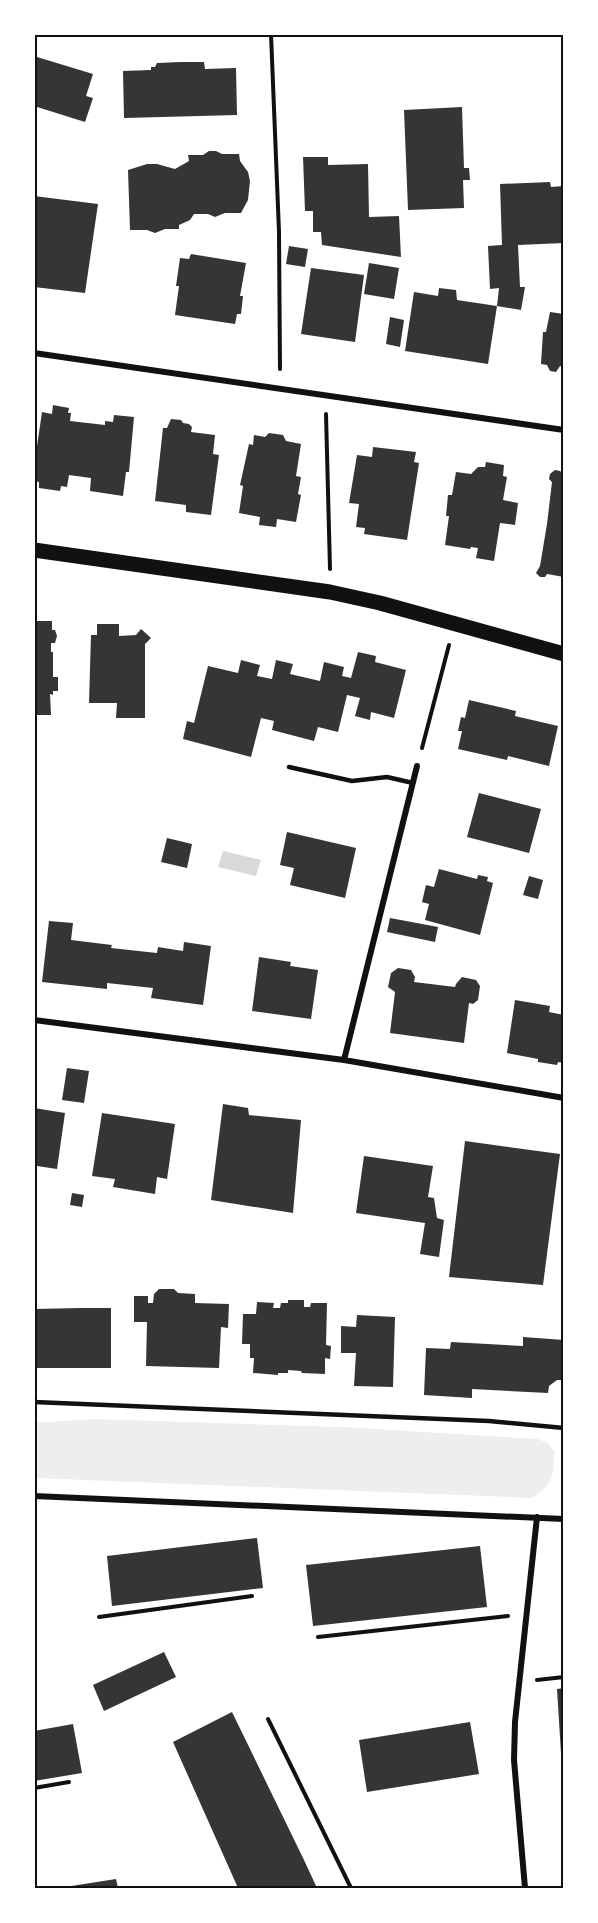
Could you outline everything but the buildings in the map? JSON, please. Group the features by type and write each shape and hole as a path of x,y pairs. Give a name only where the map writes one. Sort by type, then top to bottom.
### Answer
{"main road":[{"path":"34,550 330,592 380,603 564,654"}],"street":[{"path":"34,353 564,430"},
{"path":"344,1060 417,766"},
{"path":"34,1020 344,1060 564,1098"},
{"path":"34,1496 564,1519"},
{"path":"525,1888 514,1760 515,1722 537,1517"}],"lane":[{"path":"290,767 352,781 387,777 413,783"},
{"path":"34,1402 489,1421 564,1428"}],"path":[{"path":"272,34 279,232 280,388"},
{"path":"325,396 330,592"},
{"path":"417,766 445,660"},
{"path":"99,1617 252,1596"},
{"path":"318,1637 527,1614"},
{"path":"268,1719 351,1888"},
{"path":"34,1788 69,1782"}],"shaded area":[{"path":"223,851 261,860 256,876 218,867"},
{"path":"94,1419 342,1427 538,1439 548,1443 555,1452 549,1484 532,1498 35,1478 35,1423"}]}
